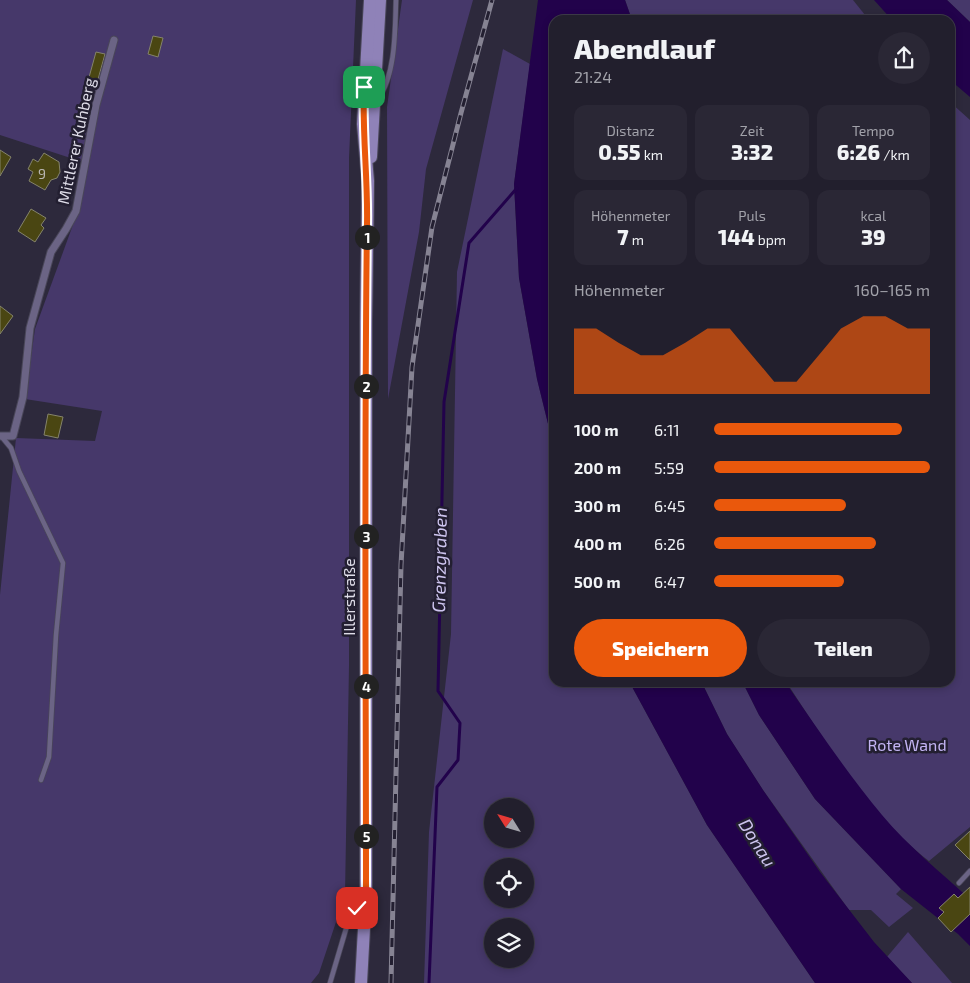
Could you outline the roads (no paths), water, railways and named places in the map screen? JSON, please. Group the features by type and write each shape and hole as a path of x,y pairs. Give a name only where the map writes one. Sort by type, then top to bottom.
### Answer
{"main road":[{"name":"Illerstraße","path":"368,181 363,124 370,0"},
{"name":"Illerstraße","path":"361,983 366,892 366,322 368,181 376,102 380,0"}],"street":[{"name":"Mittlerer Kuhberg","path":"0,436 13,436 23,397 30,328 50,252 76,211 96,105 114,40"}],"lane":[{"path":"376,102 387,82 394,40 396,0"},
{"path":"0,436 11,448 19,471 63,563 49,757 41,780"},
{"path":"959,882 970,871"},
{"path":"330,983 346,929 366,892"}],"water":[{"path":"538,0 625,0 630,15 549,15 549,428 537,379 519,278 514,184"},
{"path":"874,0 947,0 970,22 970,97 955,84 955,15 888,15"},
{"name":"Donau","path":"632,687 704,687 727,734 820,872 874,942 912,983 815,983 707,825"},
{"path":"745,687 789,687 844,767 882,815 913,848 970,899 970,946 958,934 901,889 815,799 759,715"}],"waterway":[{"name":"Grenzgraben","path":"429,983 437,787 458,760 460,723 438,691 444,402 469,243 517,188"}],"railway":[{"path":"391,983 401,565 412,367 432,227 492,0"}],"park label":[{"name":"Rote Wand","path":"907,745"}]}
